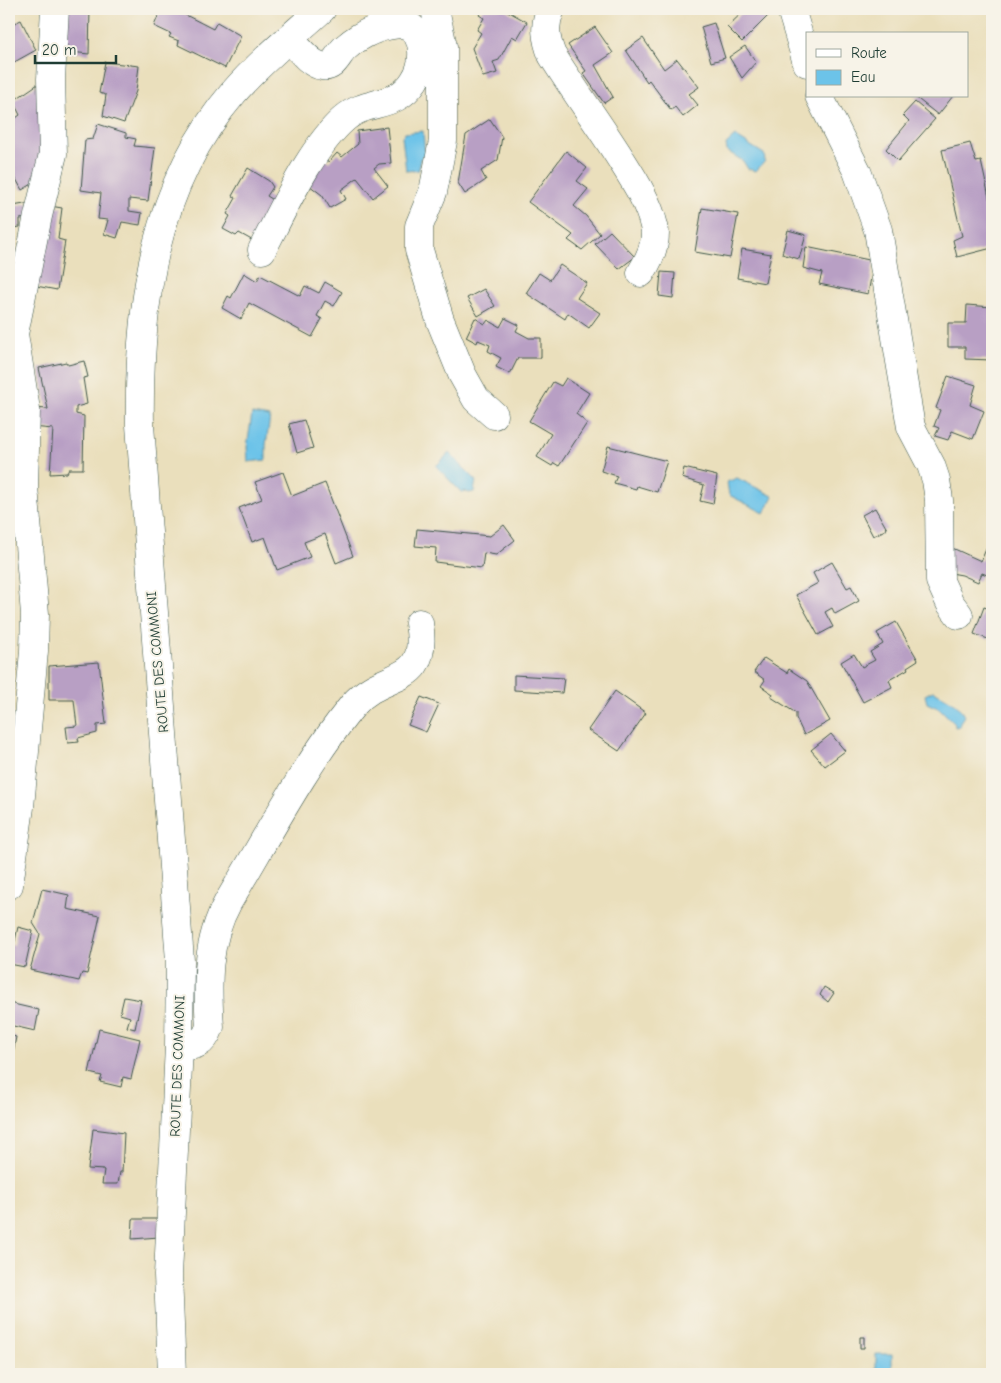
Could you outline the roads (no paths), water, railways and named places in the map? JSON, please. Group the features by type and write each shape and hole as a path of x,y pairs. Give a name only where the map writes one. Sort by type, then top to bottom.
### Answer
{"street":[{"path":"9,885 16,845 21,797 34,651 35,614 24,487 27,430 26,403 16,356 14,334 38,216 53,154 51,79 55,9"},
{"name":"ROUTE DES COMMONI","path":"172,1374 168,1275 179,1046 178,920 154,634 142,443 140,343 158,241 170,201 189,156 205,130 234,92 289,38 322,9"},
{"path":"435,9 443,48 443,141 433,192 419,226 419,250 440,320 462,374 476,399 494,415"},
{"path":"550,9 546,30 552,55 612,144 649,210 654,228 654,242 650,258 641,273"},
{"path":"791,9 806,60"},
{"path":"262,250 299,178 332,132 351,114 393,101 402,96 415,81 422,65 420,42 414,31 406,24 386,26 367,32 343,50 331,64 325,66 313,62 289,38"},
{"path":"821,98 858,171 878,230 911,427 931,465 936,480 939,500 940,581 950,603 960,615"},
{"path":"179,1046 195,1046 201,1043 208,1034 210,1027 209,957 218,922 228,902 305,775 354,704 374,687 411,669 418,660 422,640 419,623"}],"water":[{"path":"423,131 425,155 420,159 419,170 406,171 402,136 405,133"},
{"path":"735,136 764,154 765,161 756,171 748,169 743,161 727,151 726,144"},
{"path":"252,414 270,417 266,460 248,462 247,447"},
{"path":"449,453 476,480 474,492 464,491 462,493 436,466"},
{"path":"737,478 773,496 764,513 729,495 727,482"},
{"path":"933,691 947,698 959,708 964,716 960,726 955,727 955,724 940,709 927,703 925,695"},
{"path":"876,1354 892,1354 892,1374 876,1374"}]}
